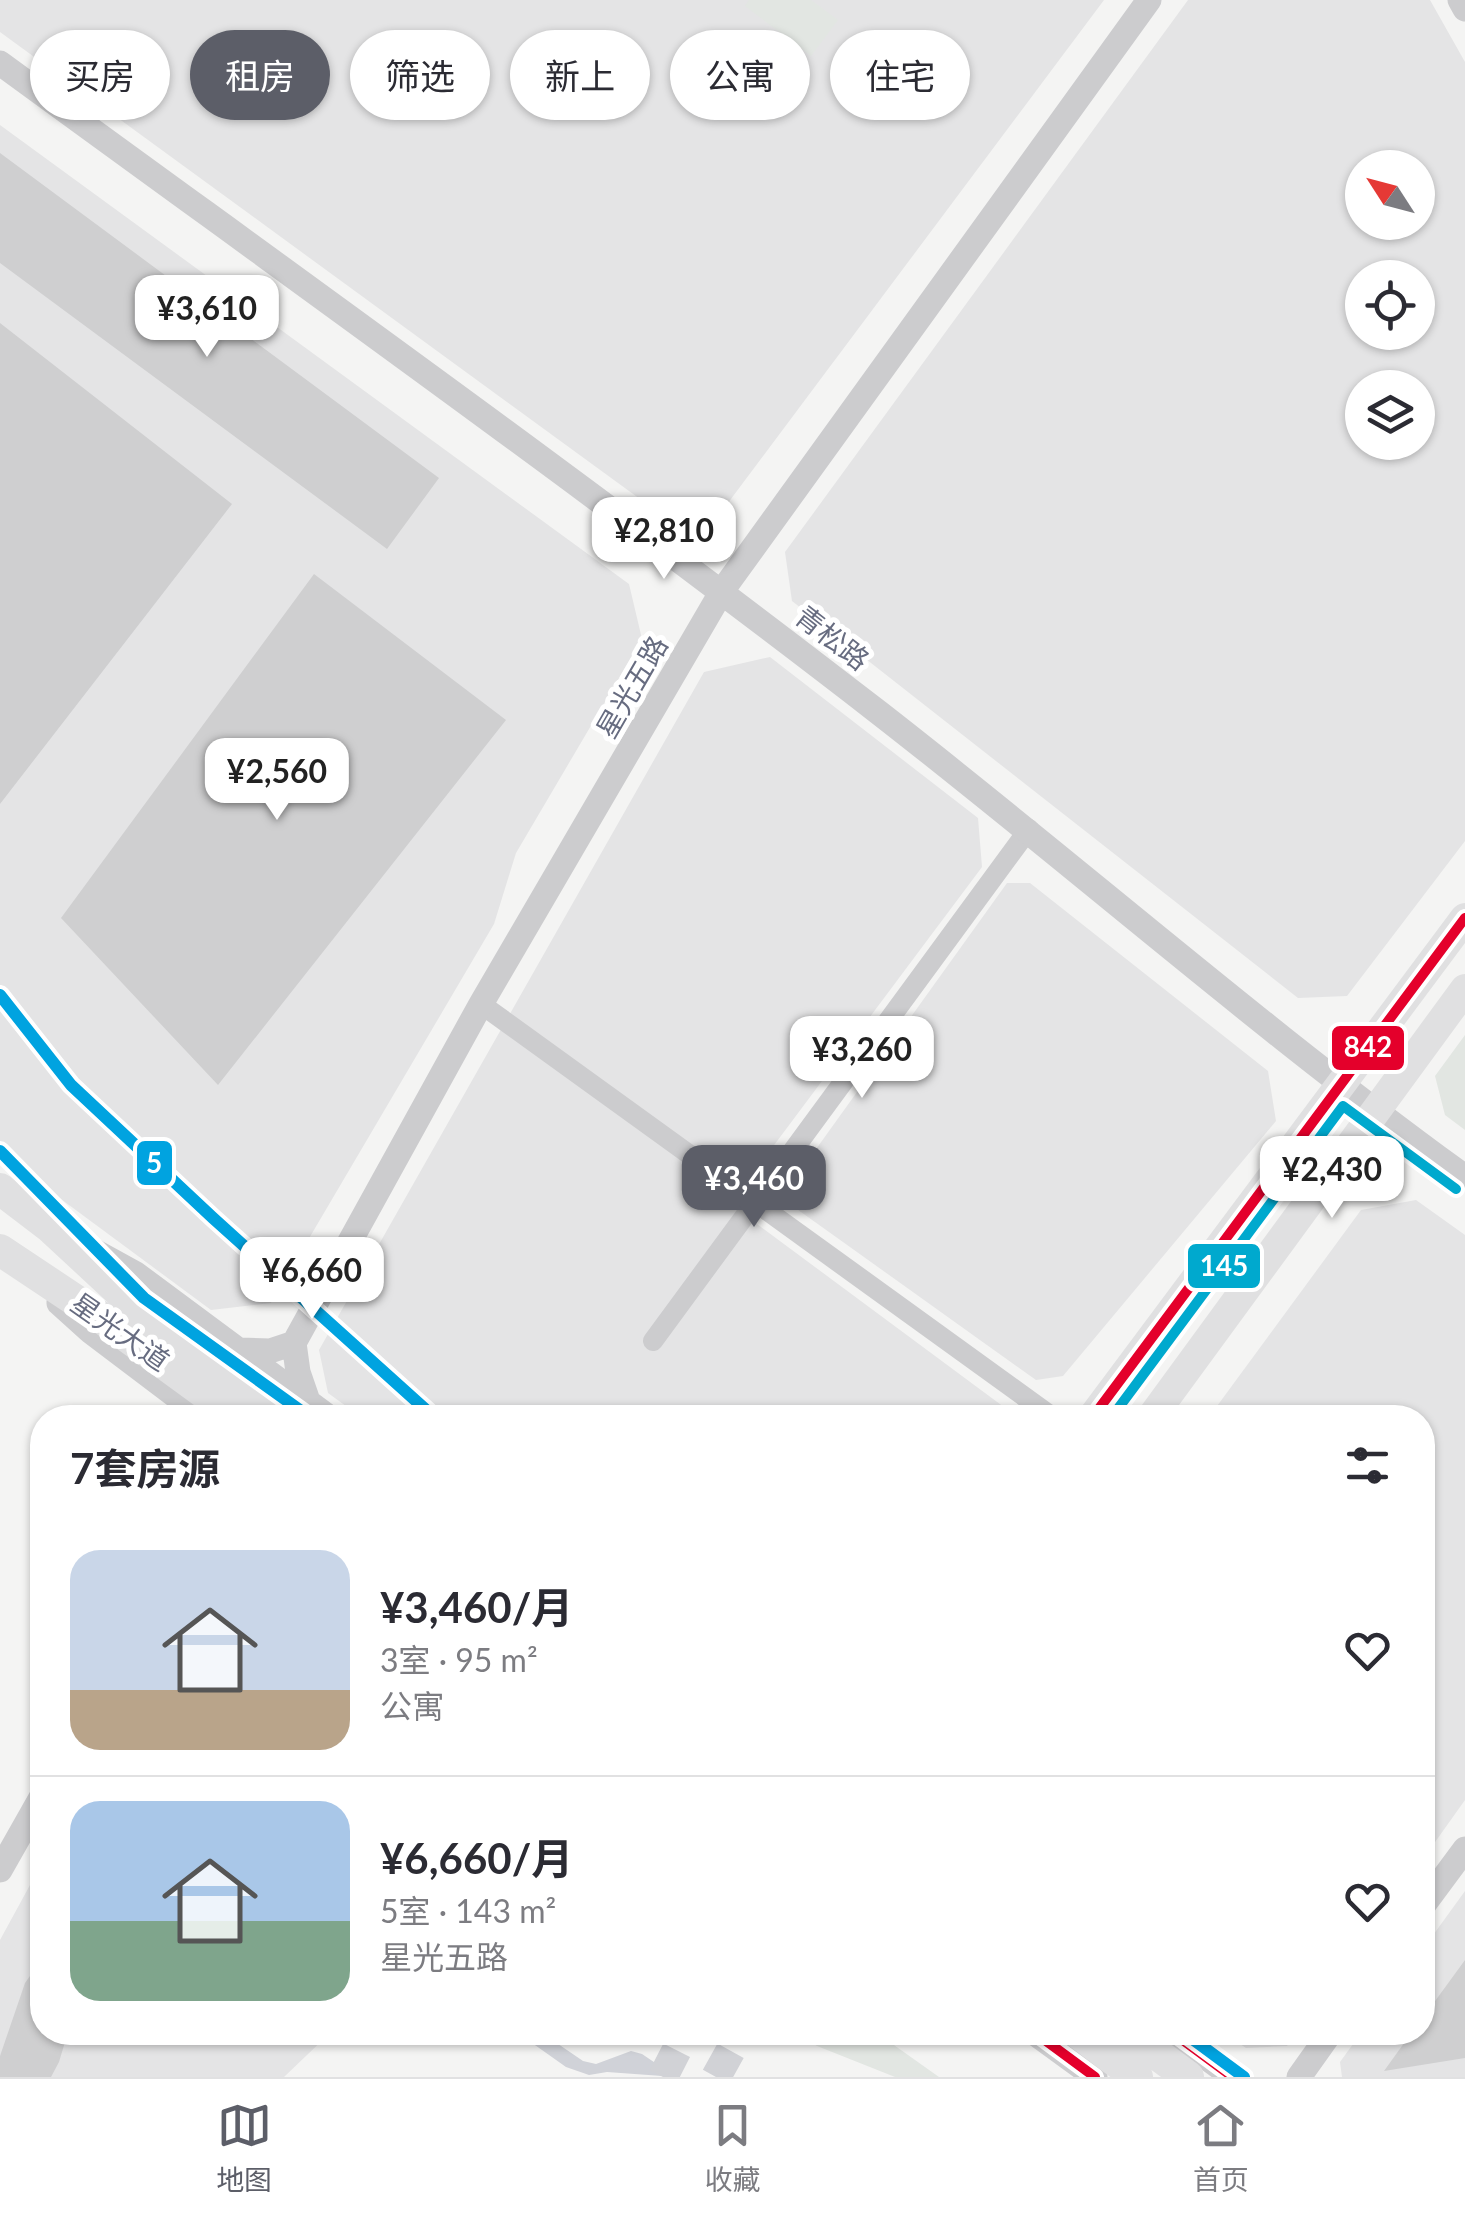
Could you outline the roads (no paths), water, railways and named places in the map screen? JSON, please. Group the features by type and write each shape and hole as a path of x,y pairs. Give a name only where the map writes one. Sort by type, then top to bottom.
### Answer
{"main road":[{"path":"1102,1405 1465,918"},
{"path":"1160,1405 1465,988"},
{"name":"星光大道","path":"0,1189 50,1226 111,1304 224,1405"},
{"name":"星光大道","path":"6,1254 111,1304 293,1405"},
{"path":"1095,2045 1138,2077"},
{"path":"1145,2045 1188,2077"}],"street":[{"name":"星光五路","path":"294,1343 481,1004 722,592 1149,0"},
{"path":"1460,0 1465,9"},
{"name":"青松路","path":"0,62 722,592 1029,829 1374,1112 1465,1177"},
{"path":"652,1342 1029,829"},
{"path":"481,1004 1036,1405"},
{"path":"50,1226 136,1274 240,1350 296,1405"},
{"path":"6,1254 90,1331 188,1405"},
{"path":"240,1350 270,1351 294,1343 300,1405"},
{"path":"0,1870 30,1817"},
{"path":"1435,1890 1465,1849"},
{"path":"1052,2045 1095,2077"},
{"path":"1189,2045 1233,2077"},
{"path":"1299,2077 1322,2045"}],"tunnel":[{"path":"663,2077 679,2045"},
{"path":"716,2077 734,2045"}]}
